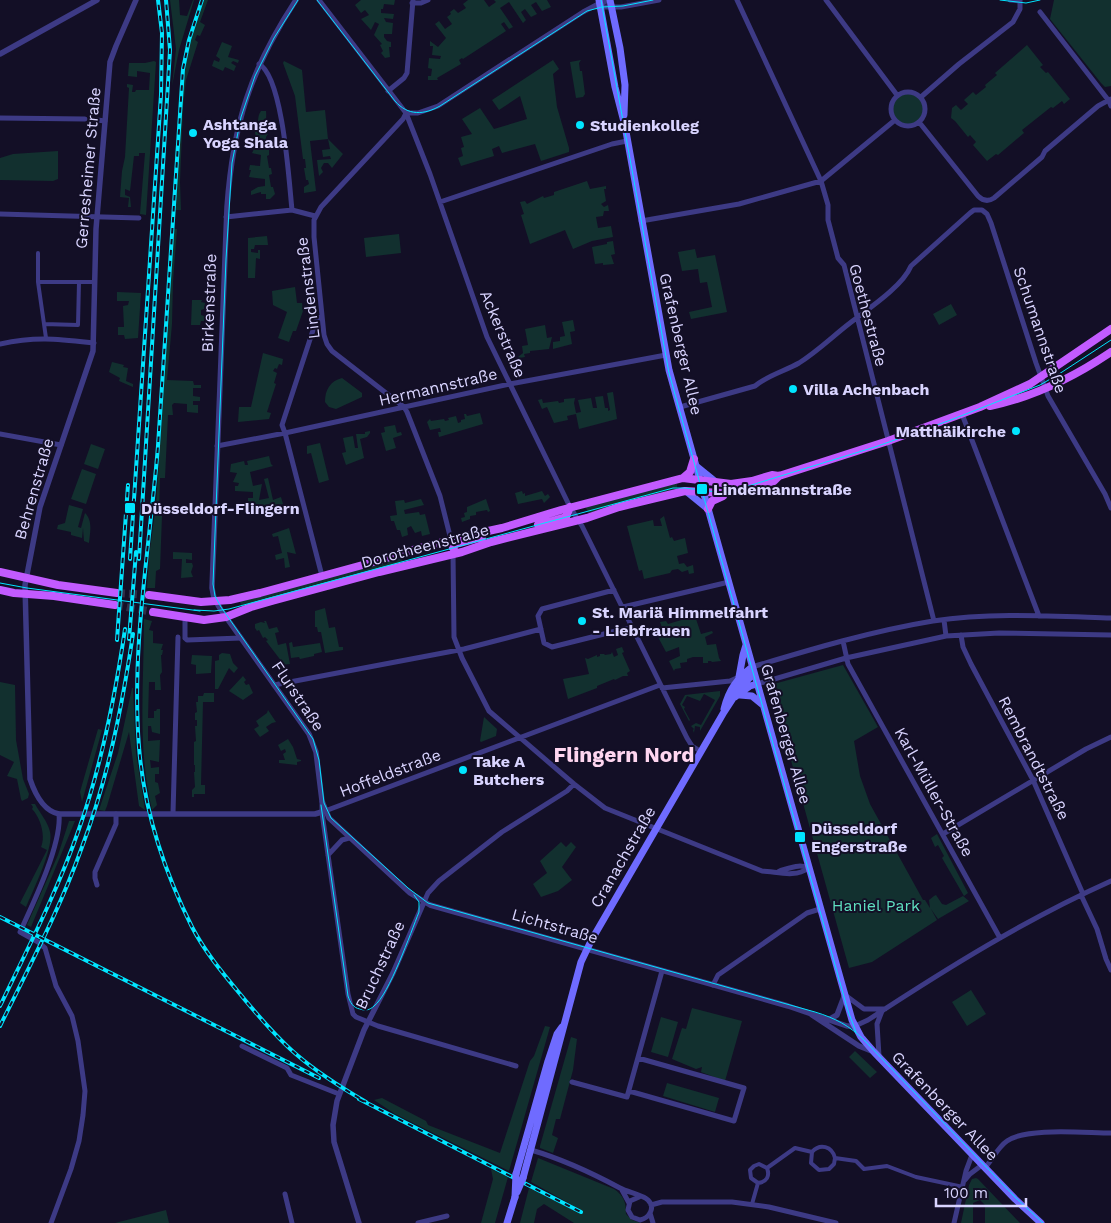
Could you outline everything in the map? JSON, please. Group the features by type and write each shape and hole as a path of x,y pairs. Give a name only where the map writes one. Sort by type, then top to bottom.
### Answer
{"main road":[{"name":"Grafenberger Allee","path":"611,3 625,85 625,126"},
{"name":"Grafenberger Allee","path":"598,4 625,126 666,355 763,706 855,1026 861,1037 876,1055 1040,1223"},
{"path":"980,408 1030,384 1111,329"},
{"path":"779,476 774,481 715,499 708,509 685,491 700,481 737,483 772,475 779,476 888,441 980,408 1003,403 1045,389 1095,363 1111,352"},
{"path":"683,478 690,472 695,462 717,483"},
{"name":"Dorotheenstraße","path":"153,612 204,620 226,618 251,607 452,547 456,544 502,532 506,527 570,507 620,496 683,478 700,481"},
{"path":"704,493 708,487 717,483"},
{"name":"Dorotheenstraße","path":"149,595 176,600 215,602 244,597 322,576 578,520 620,507 685,491 704,493"},
{"path":"704,493 730,493"},
{"path":"526,532 532,527 566,517 570,507"},
{"path":"0,572 58,585 117,593"},
{"path":"0,590 25,595 54,596 115,605"},
{"name":"Cranachstraße","path":"724,712 727,698 739,677 746,644"},
{"name":"Cranachstraße","path":"739,677 753,670"},
{"name":"Cranachstraße","path":"736,697 739,689 753,670"},
{"name":"Cranachstraße","path":"515,1197 516,1174 527,1154 587,950 724,712 736,697 750,686 757,684"},
{"path":"736,697 752,696 763,706"},
{"name":"Cranachstraße","path":"515,1197 524,1178 540,1088 557,1034 564,1024"},
{"path":"507,1223 527,1154"}],"street":[{"path":"0,54 97,0"},
{"name":"Gerresheimer Straße","path":"94,343 97,216 111,57 136,0"},
{"name":"Birkenstraße","path":"226,618 215,602 212,588 226,217 230,163 247,93 259,64 296,0"},
{"name":"Ackerstraße","path":"319,0 406,113 440,202 486,337 687,738 692,746 700,751"},
{"path":"388,91 404,78 407,73 413,1 421,3 428,0"},
{"path":"406,113 418,113 438,106 598,4 611,3 621,7 658,0"},
{"name":"Goethestraße","path":"737,0 821,181 828,205 828,220 838,258 844,264 934,621"},
{"path":"826,0 897,95"},
{"path":"921,97 959,64 1013,22 1020,9 1021,0 1010,0"},
{"path":"919,122 978,196 984,200 991,200 1042,157 1044,151 1098,106 1110,102 1040,12"},
{"path":"259,64 268,72 280,107 292,210"},
{"path":"903,92 917,94 921,97 924,110 919,122 906,125 895,120 892,107 897,95 903,92"},
{"name":"Lindenstraße","path":"406,113 403,119 315,216 314,237 322,317 327,344 332,351 404,407 409,417 440,496 452,547 454,631 459,650 487,709 604,808 762,871 782,874 801,873 809,868"},
{"path":"0,118 85,119"},
{"path":"97,120 105,121"},
{"path":"642,221 739,204 821,181 895,120"},
{"path":"440,202 612,144 627,141"},
{"path":"226,217 292,210 315,216"},
{"name":"Schumannstraße","path":"857,318 907,275 911,266 970,213 974,210 982,210 987,214 991,223 1045,389 1105,494 1111,508"},
{"path":"0,214 139,218"},
{"path":"38,253 38,282 46,338"},
{"path":"38,282 95,282"},
{"path":"44,324 78,325 79,282"},
{"path":"322,317 317,318 282,425 322,576"},
{"path":"680,407 756,386 762,381 801,362 827,344 857,318"},
{"path":"0,344 19,340 46,338 94,343"},
{"name":"Behrenstraße","path":"59,814 47,809 34,790 29,774 26,578 38,516 92,357 94,343"},
{"name":"Hermannstraße","path":"217,446 510,384 666,355"},
{"path":"962,414 1039,616"},
{"path":"0,434 61,445"},
{"path":"1105,494 1111,490"},
{"path":"622,607 729,582"},
{"path":"614,590 542,609 538,616 544,644 552,647 632,627"},
{"path":"185,617 186,638"},
{"path":"753,670 842,641 934,621 971,617 1111,618"},
{"name":"Flurstraße","path":"226,618 314,745 318,758 328,855 351,1009 354,1016 368,1022"},
{"path":"944,620 946,636"},
{"path":"274,685 459,650 541,629"},
{"path":"757,684 846,658 946,636 999,632 1111,635"},
{"name":"Rembrandtstraße","path":"961,635 962,647 1033,780 1097,929 1111,970"},
{"path":"186,638 187,640 241,638"},
{"path":"173,813 178,639 181,641 186,638"},
{"name":"Karl-Müller-Straße","path":"842,641 846,658 1000,938"},
{"name":"Hoffeldstraße","path":"59,814 323,812 661,686 730,681 739,677"},
{"path":"943,834 1086,749 1111,737"},
{"name":"Bruchstraße","path":"359,1223 334,1142 334,1118 339,1094 368,1022 394,972 424,902 430,890 439,881 502,832 567,791 574,784"},
{"name":"Lichtstraße","path":"323,812 410,893 424,902 830,1019 847,1026 855,1026"},
{"path":"51,1223 71,1169 82,1125 85,1101 79,1051 72,1016 55,983 43,946 20,932 54,850 60,822 59,814"},
{"path":"97,885 95,872 116,824 116,814"},
{"path":"328,855 342,840 349,838"},
{"path":"855,1026 1000,938 1082,894 1111,881"},
{"path":"713,985 718,974 807,913 820,908"},
{"path":"572,1082 627,1097 662,971"},
{"path":"830,1019 836,1015 845,994 864,1009 884,1010"},
{"path":"809,1013 876,1055 877,1024 884,1010"},
{"path":"368,1022 516,1066"},
{"path":"242,1046 287,1068 290,1075 339,1094"},
{"path":"629,1091 734,1121 744,1088 638,1058"},
{"path":"964,1184 970,1174 984,1167 1004,1143 1018,1134 1048,1132 1111,1133"},
{"path":"826,1146 832,1150 835,1158 834,1164 829,1169 819,1170 811,1163 812,1152 818,1147 826,1146"},
{"path":"767,1168 794,1148 812,1152"},
{"path":"527,1154 541,1153 646,1199 651,1205 650,1213 653,1223"},
{"path":"954,1223 966,1171 972,1155"},
{"path":"835,1158 856,1161 864,1169 887,1166 921,1178 964,1184"},
{"path":"759,1164 767,1168 767,1179 764,1182 758,1183 751,1178 750,1170 754,1166 759,1164"},
{"path":"752,1204 758,1183"},
{"path":"622,1190 629,1203 628,1210 630,1216 644,1222 650,1213"},
{"path":"285,1194 292,1223"},
{"path":"629,1203 639,1197"},
{"path":"651,1205 662,1202 732,1202 752,1204 836,1223"},
{"path":"418,1223 447,1216"}],"green space":[{"path":"170,0 179,0 180,15 187,16 194,0 179,50 172,86 176,49"},
{"path":"203,0 208,0 200,22 205,25 200,36 197,35 195,40 198,42 186,80 180,182 181,210 175,210 184,77 194,25"},
{"path":"361,0 395,0 394,5 384,4 383,9 381,9 381,13 394,14 393,19 384,18 386,22 393,23 392,34 384,34 387,41 391,42 391,47 389,47 390,57 385,58 381,53 383,51 380,45 382,44 374,35 379,24 375,22 371,30 361,19 369,15 365,10 361,13 355,5"},
{"path":"468,0 484,0 489,7 496,2 494,0 547,0 551,7 542,11 536,2 531,5 537,14 531,17 525,9 521,12 526,20 523,23 509,2 500,8 513,27 509,29 504,22 501,24 506,31 459,60 461,64 437,78 438,80 428,80 432,69 428,68 429,58 440,59 441,56 432,55 433,46 430,46 430,41 438,47 446,38 435,24 439,21 445,29 452,24 447,17 451,14 450,12 454,9 458,13 466,8 463,4"},
{"path":"1054,0 1111,0 1111,86 1105,87 1101,83 1050,19"},
{"path":"222,42 232,46 228,57 239,60 238,63 233,61 231,63 236,66 234,71 225,67 223,71 212,66 214,60 219,62 220,59 216,56"},
{"path":"1027,45 1043,65 1040,67 1046,73 1048,72 1070,99 1064,104 1062,101 1053,108 1051,107 1022,130 1024,133 998,155 996,154 987,161 973,145 976,142 970,135 968,137 951,118 952,108 956,105 961,110 968,104 964,100 973,92 976,95 986,87 985,85 997,75 995,73"},
{"path":"553,60 559,69 553,74 557,107 569,152 541,161 535,144 502,153 499,146 492,149 494,156 461,166 458,158 463,156 461,148 464,147 461,137 472,134 462,119 480,108 494,129 527,119 520,96 499,110 492,100"},
{"path":"581,60 579,63 585,94 583,97 576,98 570,62"},
{"path":"284,61 302,70 306,112 325,110 328,139 310,141 316,191 304,193 304,187 309,184 308,180 306,180 304,168 306,168 305,159 303,159 295,96 283,63"},
{"path":"156,62 146,215 140,214 145,153 139,153 139,156 134,156 130,191 125,189 125,195 130,197 131,207 128,207 129,198 120,197 125,157 129,88 127,84 133,85 132,92 136,90 149,90 150,73 137,71 137,77 128,76 129,63"},
{"path":"908,93 914,94 919,98 923,103 923,115 919,120 914,124 908,125 902,124 897,120 893,115 892,109 893,103 897,98 902,94"},
{"path":"261,111 266,111 268,134 266,137 266,150 269,150 269,155 267,156 272,174 269,175 271,187 273,187 275,194 270,199 266,199 266,194 261,194 261,192 251,195 251,191 265,186 265,179 249,177 250,165 260,166 261,155 252,153 255,147 253,146 254,139 256,139 255,132"},
{"path":"328,139 343,154 332,168 328,163 324,163 321,168 323,172 319,176 317,160 331,159 330,156 323,157 322,150 330,149"},
{"path":"58,151 58,179 53,181 0,180 0,158 13,154"},
{"path":"587,181 590,189 606,186 606,189 604,189 606,201 601,204 604,207 608,205 609,211 604,211 603,216 596,217 598,228 611,226 613,237 592,241 573,249 565,230 530,244 521,215 524,214 520,202 525,201 527,204 543,196 544,198 554,195 554,192"},
{"path":"174,229 177,229 167,380 193,381 194,385 201,385 201,388 193,388 193,396 200,397 200,401 193,401 193,405 198,405 198,413 187,412 187,404 174,403 172,405 173,415 168,415 165,478 160,478 159,516 162,516 160,569 156,571 155,588 147,588 156,505"},
{"path":"399,234 401,253 366,257 364,238"},
{"path":"267,236 268,245 255,245 254,249 251,249 251,252 258,253 258,250 260,250 260,259 256,258 255,278 248,278 248,238"},
{"path":"613,241 615,254 611,255 614,264 595,264 592,247"},
{"path":"695,249 697,258 715,255 727,312 691,319 689,312 712,307 707,282 700,283 698,269 682,271 678,252"},
{"path":"295,287 297,303 302,303 303,311 296,331 293,331 289,342 278,338 287,312 273,305 272,291"},
{"path":"117,292 141,293 138,338 125,339 124,335 118,335 118,327 124,327 123,306 128,305 129,301 117,301"},
{"path":"192,300 202,300 201,302 205,303 204,309 201,310 204,321 201,321 200,325 191,325"},
{"path":"951,304 957,315 939,325 933,314"},
{"path":"573,320 575,331 570,332 572,344 553,349 553,342 560,341 560,337 565,336 562,322"},
{"path":"545,325 547,338 552,337 549,349 530,351 530,353 524,354 525,357 519,358 523,353 522,346 528,345 525,329"},
{"path":"263,353 283,359 282,365 279,364 277,369 275,368 273,371 277,373 274,383 276,384 267,412 271,413 269,419 238,422 239,407 251,407"},
{"path":"112,362 128,368 126,381 133,384 133,387 119,381 120,378 109,372"},
{"path":"342,378 362,393 362,397 336,409 329,407 325,402 327,390 334,381"},
{"path":"613,392 617,419 579,429 576,414 567,416 568,420 554,423 547,407 542,409 538,400 542,399 543,403 558,401 559,403 564,402 564,399 575,398 576,413 581,412 578,400 591,398 593,408 597,408 595,397 603,396 605,408 608,408 608,411 610,410 607,393"},
{"path":"480,413 483,424 439,437 438,432 441,432 440,428 430,430 427,422 430,419 431,421 444,419 445,421 456,416 458,423 465,419 464,414 467,416"},
{"path":"395,425 397,433 401,432 402,435 393,438 396,448 386,451 381,433 385,432 384,427"},
{"path":"370,431 367,437 360,439 364,458 346,465 342,453 346,452 343,438 353,436 355,448 358,448 356,434 365,434 365,432"},
{"path":"320,443 329,480 319,483 311,453 307,454 307,446"},
{"path":"91,444 105,449 98,469 84,464"},
{"path":"269,456 273,466 250,472 253,486 262,484 259,500 269,498 264,479 268,478 273,500 281,497 283,504 260,511 259,507 248,507 248,498 253,498 253,492 235,491 235,486 238,486 239,483 233,482 237,473 230,472 231,464 244,461 245,465 248,465 247,461"},
{"path":"82,469 96,474 86,504 71,499"},
{"path":"677,484 677,489 589,514 585,506"},
{"path":"522,491 523,494 525,493 525,496 542,491 545,496 548,494 550,497 544,503 542,499 518,504 515,493"},
{"path":"421,499 424,505 404,510 405,514 419,512 420,515 425,514 430,534 422,536 421,531 415,533 411,526 407,528 408,535 402,537 400,530 397,530 390,516 397,515 395,501 404,500 405,503"},
{"path":"486,499 490,511 476,512 476,515 470,516 470,519 462,522 461,518 465,517 464,513 467,512 467,507"},
{"path":"69,505 83,509 78,527 81,528 85,513 88,516 90,527 89,543 84,541 83,528 82,538 71,535 71,532 57,529 58,525 65,523"},
{"path":"664,516 670,538 672,537 674,541 685,538 688,553 677,556 679,564 684,563 687,567 693,565 694,573 689,574 688,570 682,572 678,569 672,570 670,573 644,579 642,570 639,571 627,526 653,520 654,526 662,526 660,519"},
{"path":"289,528 296,554 287,552 290,567 285,568 284,558 276,560 275,555 282,553 278,536 273,537 272,534"},
{"path":"173,552 192,553 192,560 186,559 186,563 192,563 191,572 193,577 181,578 182,559 173,559"},
{"path":"401,556 404,565 240,609 242,607 240,602 235,602"},
{"path":"325,608 329,628 335,627 339,647 343,647 343,650 325,653 321,632 318,632 317,627 315,627 315,611"},
{"path":"695,616 701,634 712,631 713,633 705,637 707,645 716,644 721,661 703,663 703,657 693,657 687,659 687,662 680,663 681,668 674,671 669,661 680,656 679,647 666,652 658,637 664,633 660,622 666,621 668,624"},
{"path":"144,619 152,621 149,630 153,631 153,643 163,644 161,650 163,650 161,655 162,672 160,675 161,690 155,690 155,682 149,682 148,718 154,718 154,711 160,709 160,734 152,732 151,726 148,726 148,741 160,740 159,762 150,760 151,768 159,767 159,774 155,774 155,782 158,783 160,793 155,796 157,805 152,810 144,763"},
{"path":"264,621 266,621 269,629 277,627 279,632 275,633 278,645 286,643 290,664 281,665 282,662 266,641 268,640 265,637 263,638 259,630 257,631 255,628 255,624 265,623"},
{"path":"292,642 293,647 320,643 322,652 300,659 299,657 291,658 289,643"},
{"path":"622,647 624,652 622,653 630,671 627,673 628,676 614,679 568,699 563,679 589,674 585,658 588,659 597,655 597,657 600,654 611,654 612,652 614,657 618,655 616,649"},
{"path":"222,653 230,654 233,663 238,668 234,673 229,668 218,689 215,689 215,661 219,660 219,655"},
{"path":"192,655 212,656 211,673 196,674 196,665 191,664"},
{"name":"Haniel Park","path":"843,665 878,727 854,741 860,776 870,804 923,900 925,900 930,908 929,900 936,895 942,904 946,905 963,896 969,901 938,919 931,909 937,920 872,962 849,968 770,685"},
{"path":"243,676 246,680 244,682 246,685 249,684 253,693 243,700 229,691"},
{"path":"0,682 15,685 16,740 23,779 29,794 28,798 22,801 17,779 7,776 14,762 0,755"},
{"path":"132,688 136,753 145,810 139,806 129,732 107,806 105,811 99,810 118,753"},
{"path":"720,691 720,696 700,731 700,727 695,726 694,733 694,729 691,726 696,723 701,725 715,700 704,694 700,701 687,696 682,705 685,707 684,709 689,721 680,704 685,695"},
{"path":"204,693 214,693 214,702 203,702 201,785 205,785 205,794 194,794 194,797 192,797 192,790 195,787 194,742 196,741 195,726 197,726 197,720 195,720 195,713 197,712 196,702 198,702 198,696 203,696"},
{"path":"268,710 276,722 266,727 269,731 260,737 254,729 259,726 256,721 267,713"},
{"path":"484,717 497,729 496,736 481,742 480,741"},
{"path":"98,729 102,730 82,802 80,792"},
{"path":"288,739 297,759 301,760 297,762 297,765 279,763 279,760 285,760 283,754 286,752 285,749 281,751 278,745"},
{"path":"31,804 35,804 46,821 50,832 50,839 42,869 26,907 20,903 47,850 41,847 43,837 41,826"},
{"path":"69,821 75,821 31,927 27,925 58,855"},
{"path":"937,834 968,893 964,896 942,858 944,856 938,845 935,847 931,838"},
{"path":"561,842 566,847 571,842 576,847 562,867 572,880 558,891 541,897 533,884 547,873 540,861"},
{"path":"971,990 986,1014 967,1026 952,1002"},
{"path":"692,1008 742,1021 725,1081 701,1072 702,1067 696,1069 672,1059 682,1028 686,1029"},
{"path":"661,1017 678,1022 668,1057 651,1052"},
{"path":"545,1026 550,1027 509,1171 395,1114 374,1100 382,1098 426,1121 428,1125 500,1153 530,1061 534,1056"},
{"path":"571,1037 577,1039 573,1070 560,1119 556,1119 552,1135 558,1138 553,1153 540,1148 540,1146"},
{"path":"855,1051 877,1072 870,1078 849,1057"},
{"path":"667,1083 719,1098 715,1112 663,1096"},
{"path":"538,1158 614,1189 624,1200 626,1214 632,1220 641,1223 574,1223 544,1204 537,1209 534,1223 520,1223 529,1188 579,1213 581,1210 531,1182"},
{"path":"491,1169 508,1177 495,1223 481,1223 493,1179"},
{"path":"976,1178 1020,1223 985,1223 985,1205 980,1200 973,1203 973,1223 961,1223 969,1185 972,1179"},
{"path":"166,1210 169,1223 115,1223"}],"tunnel":[{"path":"117,593 149,595"},
{"path":"115,605 153,612"}],"tram line":[{"path":"298,0 274,38 255,76 241,117 232,163 226,259 213,584 215,596 221,607 313,739 319,760 324,803 331,818 408,888 428,903 815,1012 842,1023 864,1040 1016,1198 1043,1223"},
{"path":"317,0 395,101 411,112 428,111 440,106 587,11 653,0"},
{"path":"601,0 669,373 848,1011 856,1032"},
{"path":"1000,0 1026,3 1040,0"},
{"path":"194,610 214,611 229,609 673,488 717,492 732,491 875,447 1040,385 1111,340"},
{"path":"0,583 200,611"},
{"path":"321,805 348,996 355,1007 364,1010 371,1008 380,1000 386,989 419,912 419,902 414,895"}],"railway":[{"path":"130,559 161,95 162,33 158,0"},
{"path":"139,559 170,50 166,0"},
{"path":"202,0 189,40 183,69 158,446 139,634 137,709 139,747 145,794 164,862 182,906 204,947 263,1022 283,1042 305,1062 366,1102"},
{"path":"117,640 128,485"},
{"path":"129,639 136,552"},
{"path":"0,1006 52,897 71,852 87,805 107,730 125,629"},
{"path":"0,1026 54,915 91,821 107,769 133,634"},
{"path":"0,917 319,1078"},
{"path":"359,1099 581,1212"}],"place":[{"name":"Studienkolleg","path":"580,125"},
{"name":"Ashtanga Yoga Shala","path":"193,133"},
{"name":"Villa Achenbach","path":"793,389"},
{"name":"Matthäikirche","path":"1016,431"},
{"name":"Lindemannstraße","path":"702,489"},
{"name":"Düsseldorf-Flingern","path":"130,508"},
{"name":"St. Mariä Himmelfahrt - Liebfrauen","path":"582,621"},
{"name":"Take A Butchers","path":"463,770"},
{"name":"Düsseldorf Engerstraße","path":"800,837"}],"district":[{"name":"Flingern Nord","path":"624,754"}]}
